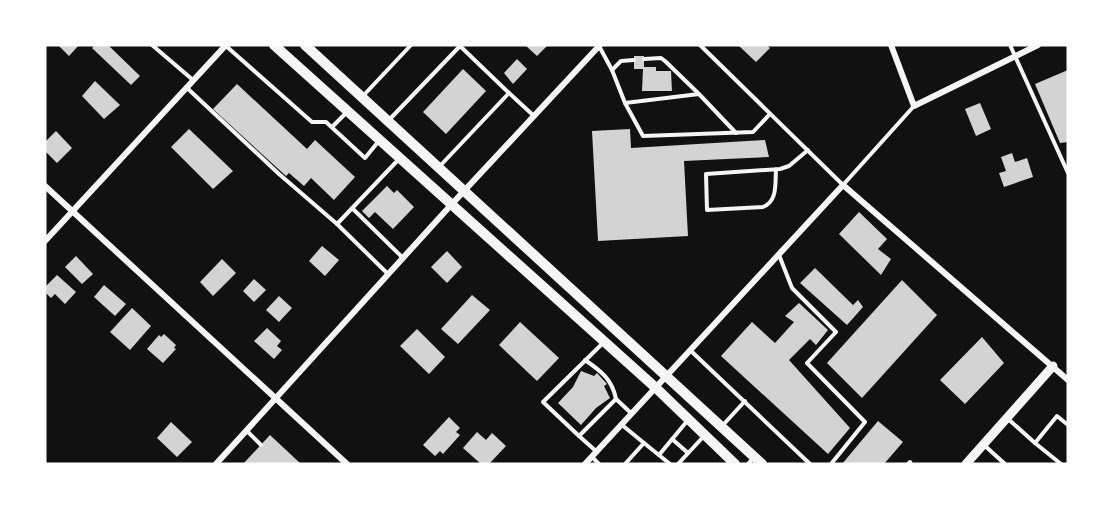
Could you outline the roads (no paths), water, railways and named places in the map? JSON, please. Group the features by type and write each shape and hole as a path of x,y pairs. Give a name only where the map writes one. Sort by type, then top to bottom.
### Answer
{"main road":[{"path":"274,45 656,388 735,464"},
{"path":"305,45 722,427 755,462"}],"street":[{"path":"45,241 225,45"},
{"path":"216,464 600,45"},
{"path":"891,45 914,106 1038,45"},
{"path":"585,464 843,185 1068,380"},
{"path":"45,186 346,464"},
{"path":"966,464 1053,366"}],"lane":[{"path":"152,45 193,80"},
{"path":"225,45 312,122 326,122 365,158 380,140"},
{"path":"361,97 411,45"},
{"path":"388,121 460,45 534,116"},
{"path":"600,45 625,103 643,136 753,132 770,114"},
{"path":"700,45 843,185 914,106"},
{"path":"1011,45 1068,172"},
{"path":"644,59 661,58 665,61 736,133"},
{"path":"612,70 621,61 634,60"},
{"path":"186,87 279,174 337,224 388,274"},
{"path":"439,167 509,93"},
{"path":"625,103 699,94"},
{"path":"332,127 347,111"},
{"path":"776,169 773,200 770,204 763,207 707,210 706,174 789,166 808,150"},
{"path":"337,224 399,158"},
{"path":"352,208 404,258"},
{"path":"779,255 792,288 836,332 807,363 866,422 831,464"},
{"path":"597,452 543,402 604,342"},
{"path":"691,351 810,464"},
{"path":"585,360 606,376 613,386 616,399 632,414"},
{"path":"579,436 616,399"},
{"path":"722,427 745,401"},
{"path":"1035,442 1057,416 1068,425"},
{"path":"1007,418 1061,464"},
{"path":"659,454 666,449 688,420"},
{"path":"622,425 670,464"},
{"path":"247,431 261,445"},
{"path":"679,461 705,435"},
{"path":"672,439 688,453"},
{"path":"625,464 644,443"},
{"path":"984,445 1005,464"},
{"path":"592,458 599,464"}]}
